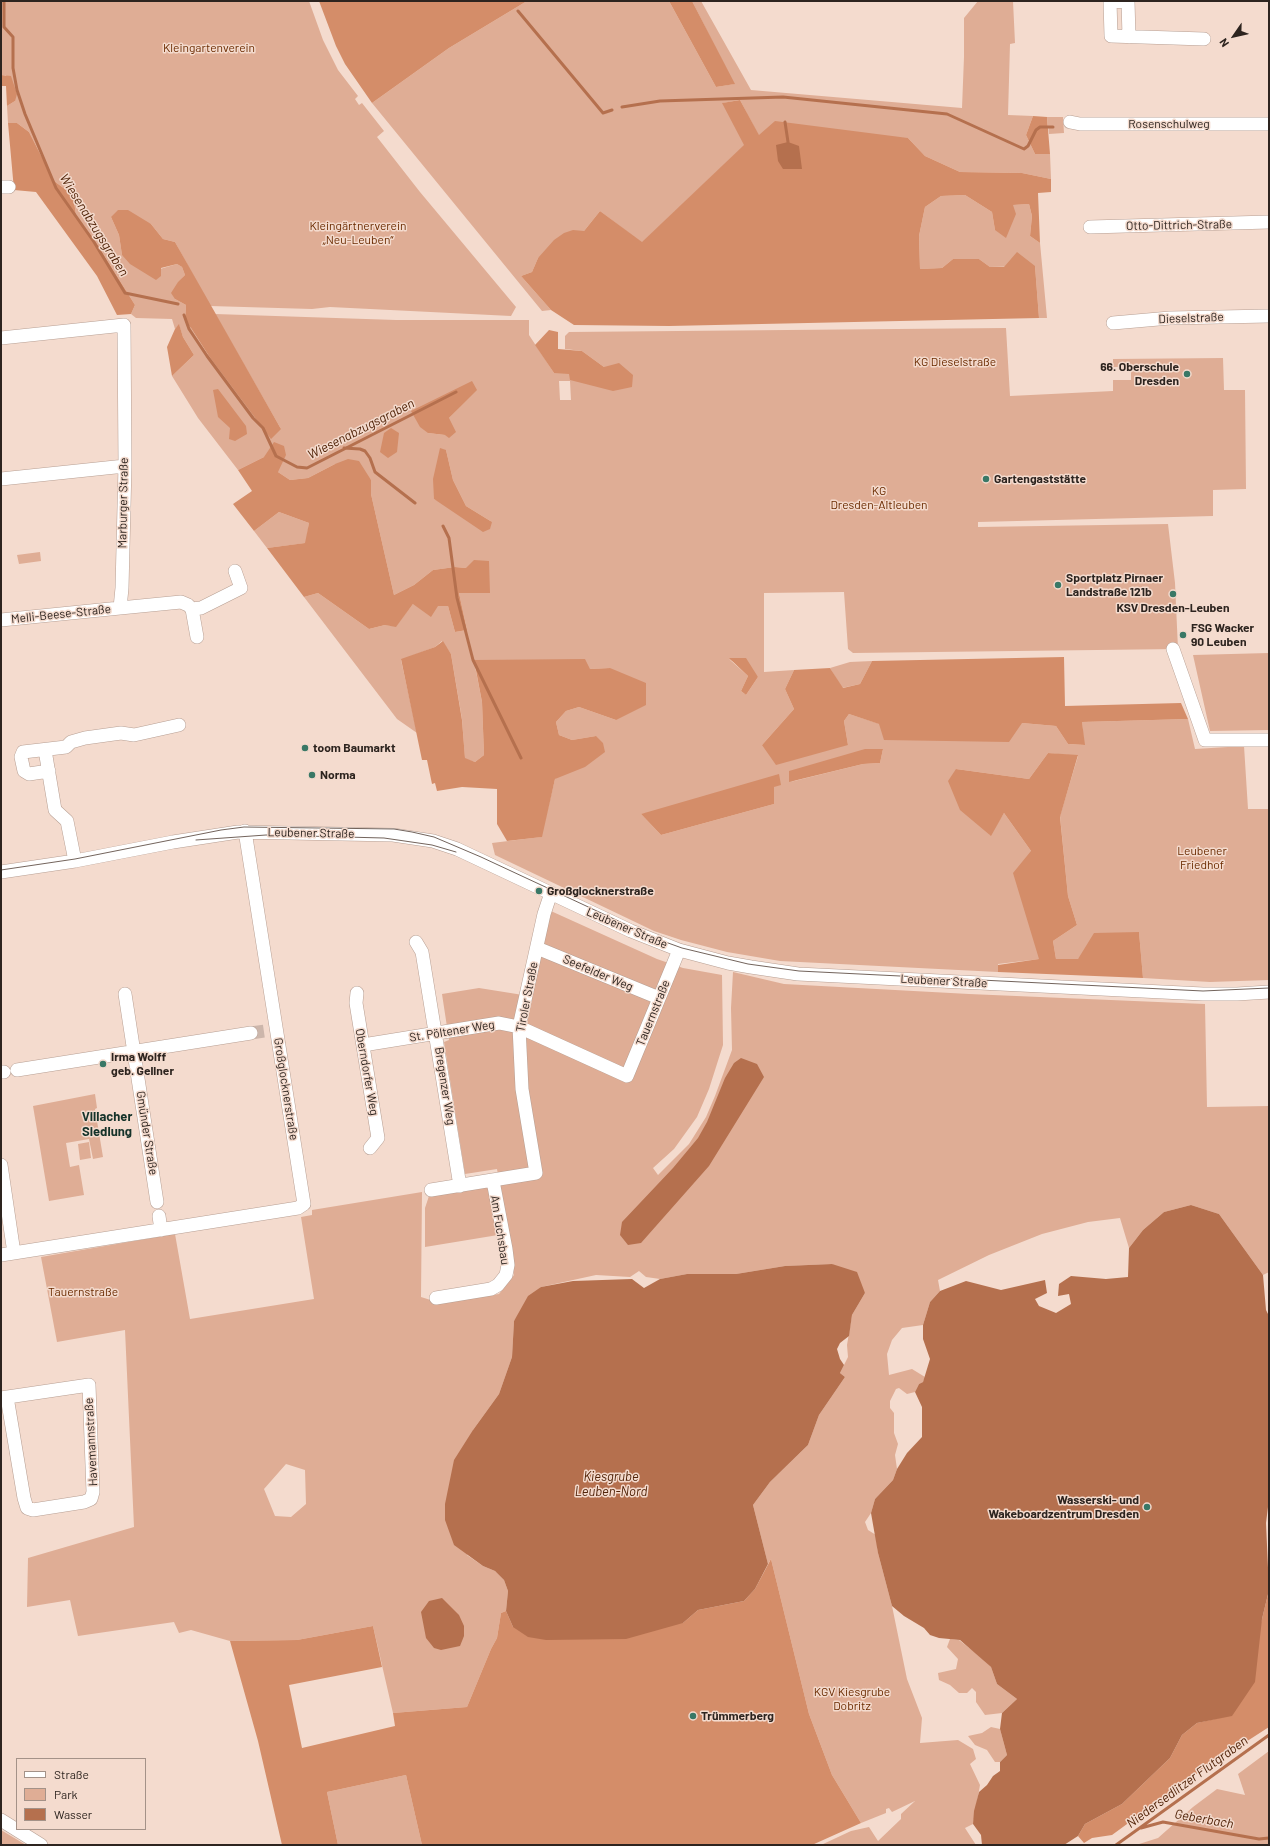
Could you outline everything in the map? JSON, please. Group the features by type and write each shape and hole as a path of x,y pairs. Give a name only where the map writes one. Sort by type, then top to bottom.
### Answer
{"street":[{"path":"1129,37 1128,1 1110,1 1111,36 1129,37 1204,39"},
{"name":"Rosenschulweg","path":"1070,122 1080,124 1269,124"},
{"name":"Otto-Dittrich-Straße","path":"1090,227 1269,222"},
{"name":"Dieselstraße","path":"1113,323 1170,318 1269,316"},
{"name":"Marburger Straße","path":"1,338 124,325 125,466 122,588 120,608"},
{"path":"1,479 125,466"},
{"path":"120,608 181,602 192,609 201,608 243,592 235,571"},
{"name":"Melli-Beese-Straße","path":"1,620 120,608"},
{"path":"192,609 197,637"},
{"path":"1173,648 1205,740 1269,740"},
{"path":"49,771 29,774 24,771 21,762 23,752 66,747 71,742 86,738 121,733 134,735 179,725"},
{"path":"45,750 55,810 67,821 76,861"},
{"name":"Leubener Straße","path":"1,872 76,861 173,842 245,831 393,835 433,841 458,849 631,932 679,950 728,963 798,974 1203,994 1269,992"},
{"name":"Großglocknerstraße","path":"161,1230 298,1208 304,1204 271,1030 245,831"},
{"name":"Tiroler Straße","path":"492,1181 536,1173 522,1089 518,1027 544,914 551,893"},
{"name":"Bregenzer Weg","path":"416,942 422,952 460,1186"},
{"name":"Seefelder Weg","path":"537,948 659,998"},
{"name":"Tauernstraße","path":"627,1076 679,950"},
{"name":"Oberndorfer Weg","path":"357,993 356,1003 378,1138 370,1148"},
{"name":"Gmünder Straße","path":"125,994 157,1202"},
{"name":"St. Pöltener Weg","path":"363,1045 500,1023 518,1027 627,1076"},
{"path":"18,1070 251,1033"},
{"path":"1,1165 14,1253"},
{"path":"431,1190 492,1181"},
{"name":"Am Fuchsbau","path":"436,1298 491,1289 498,1285 506,1275 508,1265 506,1249 492,1181"},
{"path":"1,1256 161,1230 159,1216"},
{"name":"Havemannstraße","path":"89,1385 93,1492 91,1499 84,1502 33,1510 27,1508 4,1398 89,1385"},
{"path":"1,1820 16,1829"},
{"path":"17,1830 41,1845"}],"green space":[{"path":"1,1 309,1 323,40 338,70 358,96 355,99 359,105 362,103 384,131 377,137 420,192 516,307 511,316 330,307 312,309 210,306 175,242 163,239 151,224 111,217 119,235 122,255 160,269 177,264 182,267 185,275 178,283 175,299 186,305 185,322 191,328 209,356 281,429 215,314 396,320 529,320 529,335 554,373 604,367 582,351 565,349 565,336 569,332 1006,328 1010,396 1113,391 1113,380 1131,380 1131,367 1113,367 1113,359 1223,358 1224,390 1245,390 1246,489 1213,490 1213,516 978,522 978,527 1168,524 1175,583 1178,649 853,653 848,649 844,592 764,593 764,672 794,670 785,689 794,709 762,745 848,745 844,721 849,714 880,724 1022,723 1056,726 1068,744 1084,745 1082,722 1188,719 1195,749 1244,746 1248,809 1269,809 1269,980 1210,982 1143,978 1139,932 1078,959 1056,959 1053,941 1077,925 1068,896 1060,816 1078,756 1048,753 1029,779 956,769 990,835 1004,813 1031,851 1040,959 998,964 998,972 780,961 727,952 654,931 495,855 492,843 541,837 555,779 596,736 572,740 559,735 556,722 566,711 579,707 616,720 610,668 590,669 474,661 482,702 484,755 475,762 465,759 462,719 451,654 442,641 435,647 401,660 417,733 397,719 304,597 318,593 369,629 385,625 396,626 413,604 448,606 455,632 467,630 459,593 466,568 455,567 433,570 414,585 394,595 371,494 371,480 335,464 308,478 290,480 278,472 264,457 238,470 198,418 172,376 194,355 183,337 179,325 175,329 172,319 136,318 131,314 135,305 95,241 76,215 73,195 54,181 29,132 17,123 8,123 7,106 15,101 6,75 1,75","holes":["559,381 570,381 571,400 560,400","476,390 449,418 445,435 428,433","446,450 453,480 466,506 492,522 434,499","729,659 758,677 746,695 741,691 748,676","883,749 880,763 863,764 790,782","774,804 661,835 641,814"]},
{"path":"527,1 669,1 716,87 734,84 692,1 701,1 751,90 962,108 964,18 978,1 1013,1 1015,43 1010,44 1008,115 1033,116 1026,135 1035,154 1050,154 1051,179 1022,173 960,172 925,156 908,138 759,136 740,100 723,103 745,145 642,243 600,211 584,231 538,258 532,272 521,276 551,310 542,311 372,103 449,48"},
{"path":"1047,117 1063,117 1064,133 1049,134"},
{"path":"965,195 992,212 995,230 1013,205 1029,204 1032,216 1030,236 1040,243 1047,318 1039,318 1035,266 990,267 979,259 953,259 942,268 920,269 919,236 925,207 941,196"},
{"path":"279,512 309,523 306,543 267,548 254,531"},
{"path":"40,552 41,561 19,564 17,555"},
{"path":"1269,653 1269,730 1210,731 1193,655"},
{"path":"872,661 860,684 842,688 830,668 850,662"},
{"name":"KGV Kiesgrube Dobritz","path":"542,907 657,959 683,968 722,975 723,1045 709,1089 697,1117 674,1149 653,1168 658,1175 689,1144 706,1117 732,1050 731,1008 733,972 784,984 969,994 1205,1004 1207,1107 1269,1106 1269,1272 1263,1275 1219,1214 1191,1205 1164,1212 1143,1230 1129,1248 1120,1218 1088,1222 1042,1234 989,1255 938,1280 940,1291 930,1302 923,1325 902,1328 892,1340 887,1354 889,1375 912,1369 925,1377 915,1392 907,1394 899,1388 896,1389 890,1401 890,1408 894,1413 894,1433 898,1444 895,1455 897,1469 893,1480 875,1499 871,1513 865,1522 868,1530 876,1535 878,1553 892,1606 907,1679 922,1718 920,1743 958,1740 973,1749 976,1759 970,1764 980,1785 973,1824 965,1828 976,1845 821,1845 851,1831 869,1827 878,1841 901,1819 901,1814 915,1801 892,1812 889,1808 886,1809 886,1813 861,1823 832,1775 809,1714 771,1559 768,1564 753,1505 770,1482 808,1445 819,1415 845,1377 840,1373 848,1357 847,1345 852,1315 865,1293 832,1264 785,1266 736,1274 687,1274 660,1279 646,1277 639,1271 630,1277 596,1275 541,1287 514,1321 512,1357 499,1394 473,1430 467,1555 483,1566 495,1571 504,1580 508,1591 506,1611 501,1613 497,1638 467,1707 393,1713 373,1626 297,1640 230,1641 191,1630 179,1633 174,1622 78,1636 70,1600 27,1607 28,1558 134,1527 125,1330 57,1342 41,1257 175,1234 190,1319 314,1299 301,1217 312,1215 312,1210 422,1192 421,1297 440,1303 499,1294 514,1275 497,1169 465,1174 444,1042 449,1040 442,994 479,988 523,995","holes":["286,1464 305,1470 306,1504 291,1517 275,1516 264,1489"]},
{"path":"95,1094 97,1108 95,1109 103,1157 93,1159 89,1139 66,1143 70,1167 79,1165 84,1195 49,1201 33,1106"},
{"path":"89,1142 91,1158 80,1160 78,1144"},
{"path":"486,1187 491,1192 498,1235 425,1247 425,1208 429,1196"},
{"path":"950,1639 959,1640 977,1654 991,1667 997,1684 1017,1699 1002,1713 985,1715 976,1702 976,1692 972,1688 967,1693 959,1693 950,1685 939,1680 938,1673 956,1669 958,1659 947,1647"},
{"path":"991,1727 1000,1729 1007,1755 1000,1762 995,1762 987,1750 975,1745 968,1736 982,1733"},
{"path":"1269,1751 1269,1845 1136,1845 1158,1838 1193,1807 1217,1789 1245,1795 1238,1774"},
{"path":"406,1775 422,1845 338,1845 327,1792"},
{"path":"1,1830 26,1845 1,1845"}],"shaded area":[{"path":"319,1 527,1 449,48 372,103 345,64 336,46"},
{"path":"669,1 692,1 735,84 716,87"},
{"path":"1,75 11,76 17,94 15,101 7,106 6,86 1,86"},
{"path":"740,100 759,135 775,121 908,138 925,156 960,172 1022,173 1051,179 1051,192 1038,193 1040,243 1030,236 1032,216 1029,204 1013,205 1016,214 1006,238 995,230 992,212 965,195 941,196 925,207 919,236 920,269 942,268 953,259 979,259 990,267 1004,267 1017,252 1035,266 1039,318 669,326 574,325 551,310 521,276 532,272 538,258 554,240 564,233 573,230 584,231 600,211 642,242 744,145 722,103"},
{"path":"1033,116 1047,117 1050,154 1035,154 1026,135"},
{"path":"8,123 17,123 29,132 54,181 73,195 76,215 95,241 135,305 131,314 117,315 97,276 36,192 14,190"},
{"path":"118,210 128,210 151,224 163,239 175,242 281,429 271,439 209,356 191,328 185,322 186,305 175,299 171,293 178,282 185,275 182,267 177,264 161,268 161,276 156,280 130,264 122,255 119,235 111,217"},
{"path":"179,324 183,337 194,355 172,376 167,347 175,329"},
{"path":"549,330 558,332 558,349 582,351 604,367 619,363 633,375 632,387 613,391 570,380 569,374 554,373 535,345"},
{"path":"472,381 477,390 449,418 456,432 449,438 445,435 428,433 420,427 411,411"},
{"path":"218,389 246,426 247,434 235,441 229,439 230,428 218,417 213,390"},
{"path":"391,428 399,433 397,452 388,458 380,452 384,433"},
{"path":"274,442 284,446 286,455 278,472 290,480 308,478 348,459 359,461 371,480 371,494 394,595 414,585 433,570 455,567 466,568 474,560 489,561 490,593 459,593 467,630 455,632 448,606 438,606 431,617 413,604 396,627 385,625 369,629 318,593 304,597 267,548 305,543 309,523 279,512 254,531 233,504 252,491 238,470 264,457"},
{"path":"440,448 446,450 453,480 466,506 492,522 490,529 483,532 434,499 433,479"},
{"path":"443,641 451,654 462,720 465,758 475,762 484,755 482,702 474,660 585,659 590,669 610,668 646,683 646,705 616,720 579,707 566,711 556,722 559,735 572,740 596,736 603,743 605,752 585,767 555,779 542,837 507,841 497,824 497,789 462,787 437,791 435,783 432,784 427,760 422,760 401,659 435,647"},
{"path":"1064,657 1065,706 1181,703 1188,719 1082,722 1085,745 1068,744 1056,726 1022,723 1009,742 884,740 879,724 849,714 844,721 848,745 776,765 762,745 794,709 785,689 794,670 830,668 843,688 860,684 872,661"},
{"path":"729,658 746,658 758,677 746,695 741,691 748,676"},
{"path":"865,749 883,749 880,763 863,764 789,782 789,771"},
{"path":"1048,753 1078,755 1060,817 1068,896 1077,925 1053,941 1056,959 1078,959 1094,933 1139,932 1143,978 998,972 998,965 1039,959 1013,873 1031,851 1004,813 991,836 960,810 948,781 956,769 1029,779"},
{"path":"779,774 781,785 774,787 774,804 661,835 641,814"},
{"path":"771,1559 809,1714 832,1775 861,1823 812,1845 422,1845 406,1775 327,1792 338,1845 282,1845 258,1741 230,1641 297,1640 373,1626 382,1667 289,1685 302,1748 395,1726 393,1713 467,1707 497,1638 501,1613 506,1611 513,1627 683,1623 698,1610 744,1601 755,1589"},
{"path":"1269,1590 1269,1727 1190,1778 1112,1835 1092,1838 1084,1843 1078,1836 1085,1824 1122,1804 1170,1758 1182,1735 1197,1723 1232,1715 1262,1619"}],"water":[{"path":"788,142 799,146 802,169 783,169 778,161 776,145"},
{"path":"741,1058 757,1064 764,1077 709,1166 641,1243 628,1245 620,1235 622,1222 673,1168 698,1138 707,1122 725,1078 734,1063"},
{"path":"1191,1205 1219,1214 1263,1275 1266,1310 1269,1316 1269,1499 1266,1523 1269,1590 1262,1619 1255,1682 1232,1716 1197,1723 1182,1735 1170,1758 1122,1804 1085,1824 1078,1836 1064,1845 982,1845 981,1835 973,1824 974,1811 979,1792 987,1785 993,1776 1000,1771 1000,1762 1007,1755 1000,1729 1002,1713 1017,1699 997,1684 991,1667 960,1640 939,1638 930,1635 924,1628 904,1616 892,1606 878,1553 871,1513 875,1499 893,1480 897,1469 907,1453 922,1437 922,1407 915,1392 919,1384 923,1382 930,1359 923,1339 923,1325 930,1302 940,1291 966,1281 1001,1290 1045,1280 1047,1293 1035,1299 1039,1306 1056,1313 1071,1304 1069,1294 1058,1296 1059,1284 1071,1276 1106,1279 1128,1277 1129,1248 1143,1230 1164,1212"},
{"name":"Kiesgrube Leuben-Nord","path":"832,1264 857,1272 865,1293 852,1315 849,1336 840,1343 837,1349 840,1359 844,1365 840,1373 845,1377 819,1415 808,1445 770,1482 753,1505 768,1564 755,1589 744,1601 698,1610 683,1623 626,1639 546,1640 528,1637 513,1627 506,1611 508,1591 504,1580 495,1571 483,1566 454,1545 445,1520 445,1504 454,1460 473,1430 499,1394 512,1357 514,1321 528,1296 541,1287 573,1281 632,1279 644,1288 660,1279 687,1274 736,1274 785,1266"},
{"path":"442,1598 459,1615 464,1626 464,1636 460,1646 441,1650 434,1648 426,1638 421,1612 429,1601"}],"waterway":[{"name":"Wiesenabzugsgraben","path":"4,1 4,27 13,37 13,68 17,90 25,114 56,188 94,242 125,293 178,304"},
{"path":"518,11 603,113 612,110"},
{"path":"622,107 660,101 783,97 947,114 1024,149 1028,146 1036,130 1040,127 1053,127"},
{"path":"785,122 788,142"},
{"name":"Wiesenabzugsgraben","path":"184,315 189,329 207,356 253,418 263,428 276,456 297,467 307,468 456,392"},
{"path":"344,448 360,449 365,451 370,458 375,472 415,503"},
{"path":"443,526 449,538 457,598 473,660 521,758"},
{"name":"Niedersedlitzer Flutgraben","path":"1116,1845 1269,1735"},
{"name":"Geberbach","path":"1141,1828 1163,1822 1259,1839 1269,1838"}],"tunnel":[{"path":"251,1033 265,1031"}],"tram line":[{"path":"1,870 75,859 221,830 244,827 394,829 434,837 481,857 657,939 682,948 748,964 799,971 1203,991 1269,988"},
{"path":"196,840 266,835 384,838 432,845 456,852"}],"place":[{"name":"66. Oberschule Dresden","path":"1187,374"},
{"name":"Gartengaststätte","path":"986,479"},
{"name":"Sportplatz Pirnaer Landstraße 121b","path":"1058,585"},
{"name":"KSV Dresden-Leuben","path":"1173,594"},
{"name":"FSG Wacker 90 Leuben","path":"1183,635"},
{"name":"toom Baumarkt","path":"305,748"},
{"name":"Norma","path":"312,775"},
{"name":"Großglocknerstraße","path":"539,891"},
{"name":"Irma Wolff geb. Gellner","path":"103,1064"},
{"name":"Wasserski- und Wakeboardzentrum Dresden","path":"1147,1507"},
{"name":"Trümmerberg","path":"693,1716"}],"district":[{"name":"Villacher Siedlung","path":"107,1124"}],"park label":[{"name":"Kleingartenverein","path":"209,48"},
{"name":"Kleingärtnerverein „Neu-Leuben“","path":"358,233"},
{"name":"KG Dieselstraße","path":"955,362"},
{"name":"KG Dresden-Altleuben","path":"879,498"},
{"name":"Leubener Friedhof","path":"1202,858"}]}
